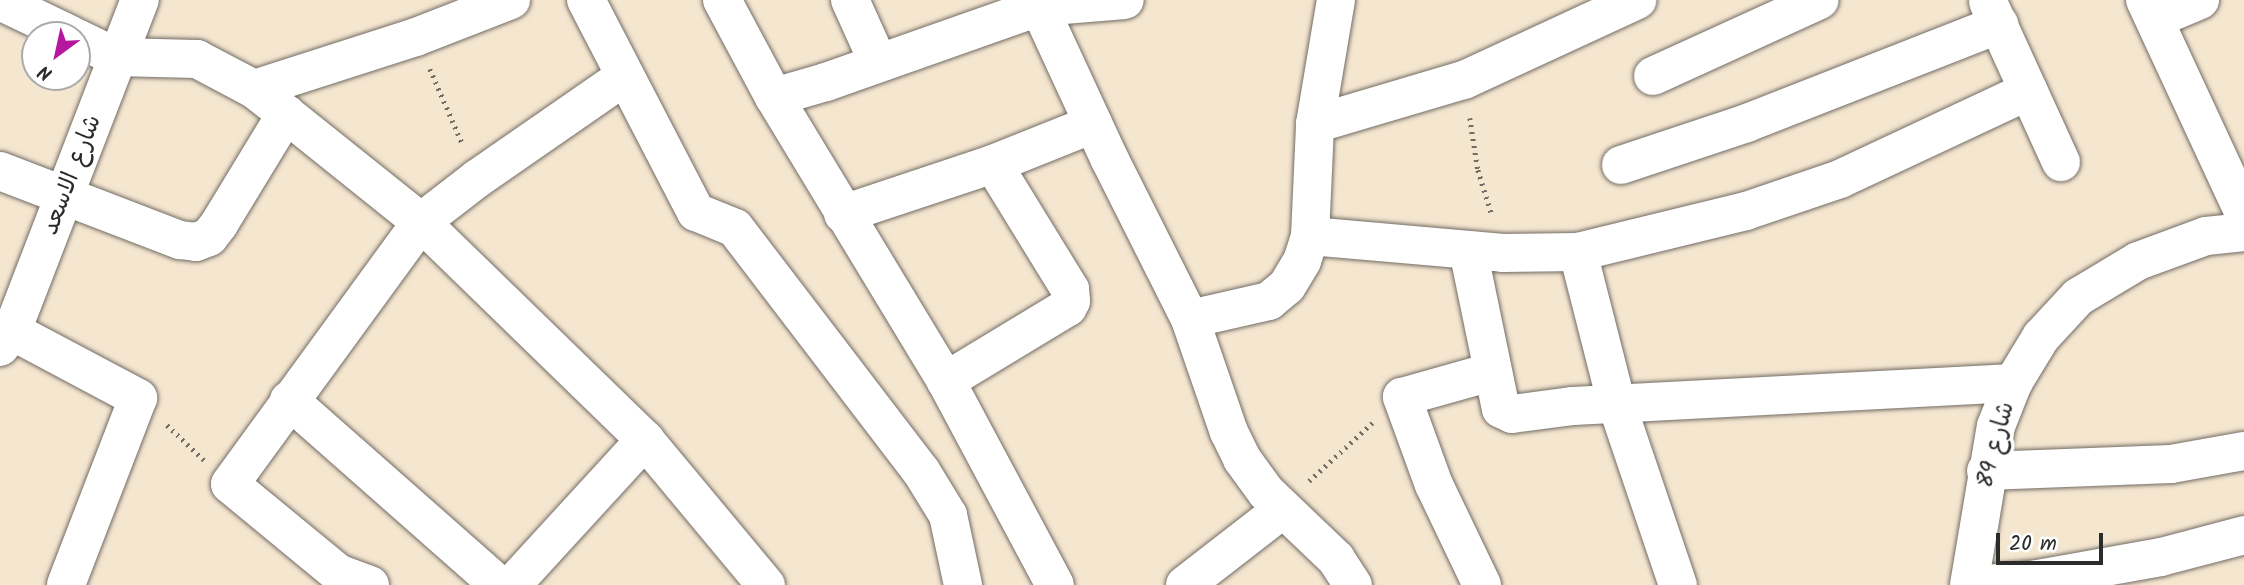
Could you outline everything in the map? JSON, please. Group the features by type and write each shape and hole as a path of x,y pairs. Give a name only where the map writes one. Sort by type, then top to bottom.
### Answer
{"street":[{"name":"شارع الاسعد","path":"6,339 14,287 65,195 140,0"},
{"path":"254,89 416,37 511,0"},
{"path":"586,0 696,212 735,229 921,471 948,515 963,585"},
{"path":"722,0 774,97 946,381 1055,585"},
{"path":"850,0 878,62"},
{"path":"774,97 826,82 1038,3 1125,0"},
{"path":"1190,319 1269,301 1287,286 1302,261 1310,236 1315,124 1336,0"},
{"path":"1315,124 1464,80 1637,0"},
{"path":"1653,76 1820,0"},
{"path":"2200,0 2150,10 2244,213"},
{"path":"0,1 42,21"},
{"path":"1038,3 1093,124 1190,319 1228,432 1242,459 1266,492 1336,559 1353,585"},
{"path":"1621,165 1747,123 1993,12 2062,162"},
{"path":"91,45 116,57 197,59 254,89 421,222 645,440 766,585"},
{"path":"363,584 339,574 230,485 289,400 421,222 478,178 624,77"},
{"path":"1310,236 1468,250 1578,252 1746,211 1840,179 2028,91"},
{"path":"0,171 180,240 196,242 209,237 219,224 286,114"},
{"path":"843,214 992,164 1093,124"},
{"path":"946,381 1068,307 1071,301 1070,289 992,164"},
{"name":"شارع 89","path":"1969,585 1986,471 1996,426 2013,383 2041,337 2078,297 2138,261 2206,236 2244,232"},
{"path":"1468,250 1492,372 1504,412 2013,383"},
{"path":"1578,252 1617,405 1678,585"},
{"path":"6,339 138,398 66,585"},
{"path":"1482,585 1434,485 1402,397 1492,372"},
{"path":"289,400 499,585"},
{"path":"512,585 645,440"},
{"path":"1986,471 2171,464 2244,451"},
{"path":"1185,585 1283,509"},
{"path":"1977,585 2164,571 2244,534"}],"path":[{"path":"416,37 478,178"},
{"path":"1464,80 1478,170"},
{"path":"1283,509 1331,457 1402,397"},
{"path":"138,398 230,485"}]}
